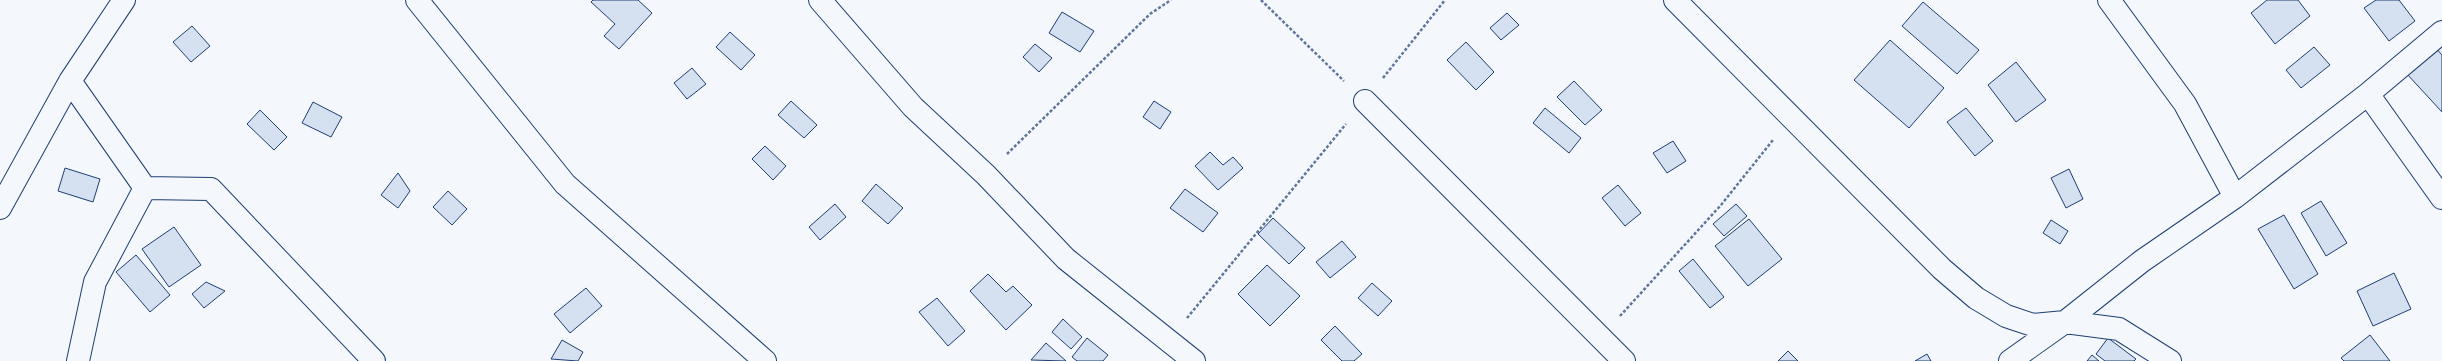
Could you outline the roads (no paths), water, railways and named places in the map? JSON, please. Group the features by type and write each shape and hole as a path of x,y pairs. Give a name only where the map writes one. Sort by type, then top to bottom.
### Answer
{"street":[{"path":"0,208 70,81 124,0"},
{"path":"417,0 565,184 765,361"},
{"path":"820,0 913,107 986,175 1066,258 1169,339 1194,361"},
{"path":"1675,0 1791,118 1894,218 1942,269 1976,298 2006,316 2033,325 2065,322 2118,329 2170,361"},
{"path":"2109,0 2185,104 2235,197"},
{"path":"2010,361 2065,322 2142,261 2235,197 2368,94 2442,32"},
{"path":"70,81 145,188"},
{"path":"2368,94 2442,198"},
{"path":"1365,101 1624,361"},
{"path":"78,361 95,282 145,188"},
{"path":"145,188 211,190 374,361"}]}
